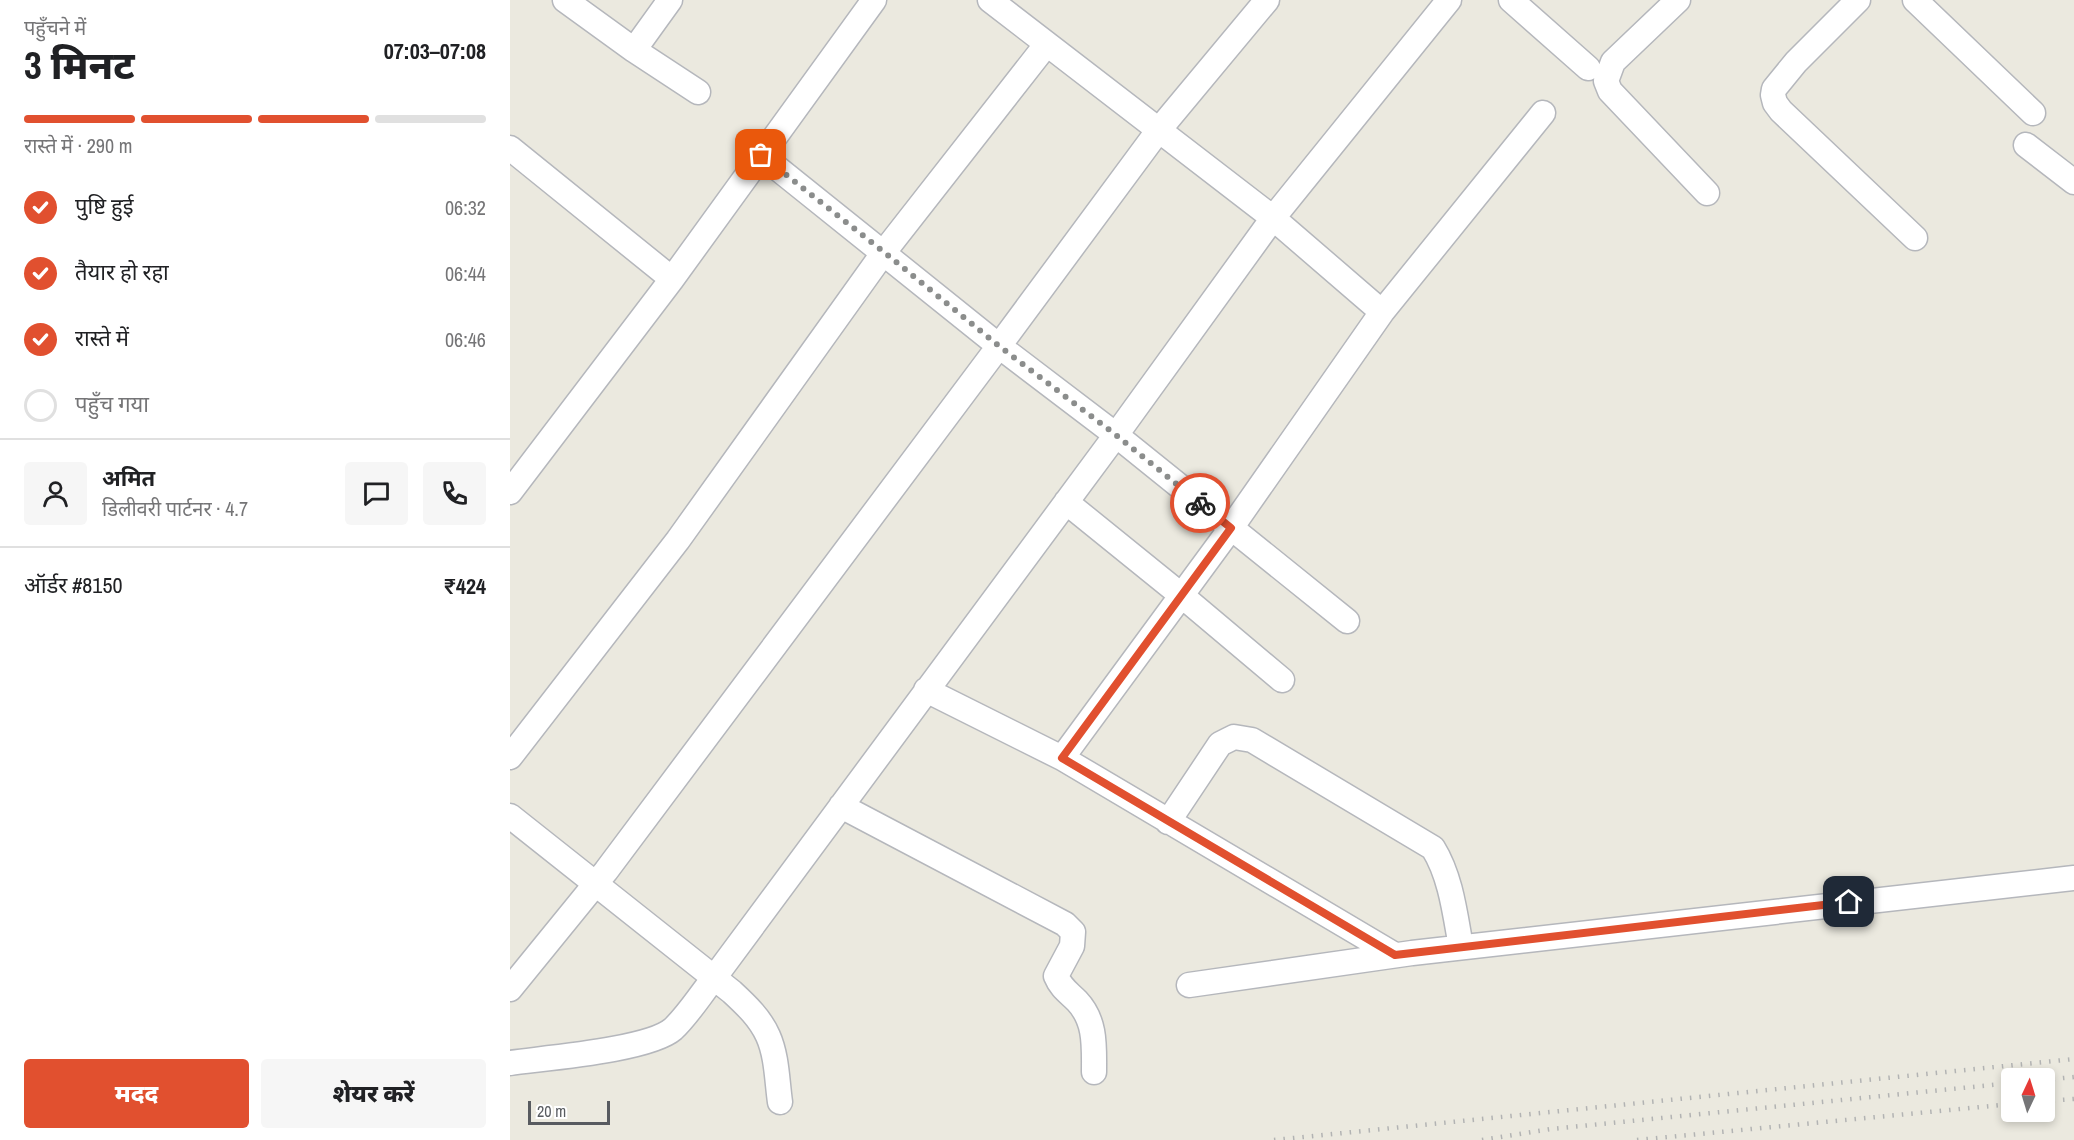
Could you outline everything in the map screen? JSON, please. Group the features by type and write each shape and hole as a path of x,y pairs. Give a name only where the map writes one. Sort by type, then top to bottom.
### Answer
{"street":[{"path":"565,0 634,50 698,92"},
{"path":"634,50 670,0"},
{"path":"510,492 672,279 874,0"},
{"path":"990,0 1273,218 1382,312"},
{"path":"510,989 595,885 1158,131 1267,0"},
{"path":"510,1063 629,1046 655,1038 672,1029 714,978 1116,435 1273,218 1449,0"},
{"path":"1511,0 1588,68"},
{"path":"1678,0 1613,62 1606,81 1610,91 1707,193"},
{"path":"1858,0 1796,62 1774,89 1773,95 1781,111 1915,238"},
{"path":"1915,0 2032,113"},
{"path":"510,757 678,540 884,252 1046,45"},
{"path":"1062,758 1231,528 1382,312 1543,113"},
{"path":"2026,145 2074,182"},
{"path":"510,148 672,279"},
{"path":"761,155 999,346 1116,435 1347,621"},
{"path":"1066,502 1282,680"},
{"path":"926,690 1062,758 1395,955"},
{"path":"1168,822 1220,744 1234,737 1252,740 1433,848 1440,860 1454,904 1461,947"},
{"path":"841,806 1065,924 1073,932 1072,946 1056,976 1060,987 1077,1001 1090,1018 1094,1043 1094,1072"},
{"path":"510,816 732,992 754,1013 769,1037 780,1102"},
{"path":"1189,985 1461,947 2074,878"}],"railway":[{"path":"1274,1140 2074,1059"},
{"path":"2055,1079 2074,1077"},
{"path":"1482,1140 1551,1129 2001,1084"},
{"path":"2055,1100 2074,1099"},
{"path":"1637,1140 2001,1105"}],"way so far":[{"path":"761,155 999,346 1116,435 1200,503"}],"route":[{"path":"1200,503 1231,528 1062,758 1395,955 1849,902"}]}
